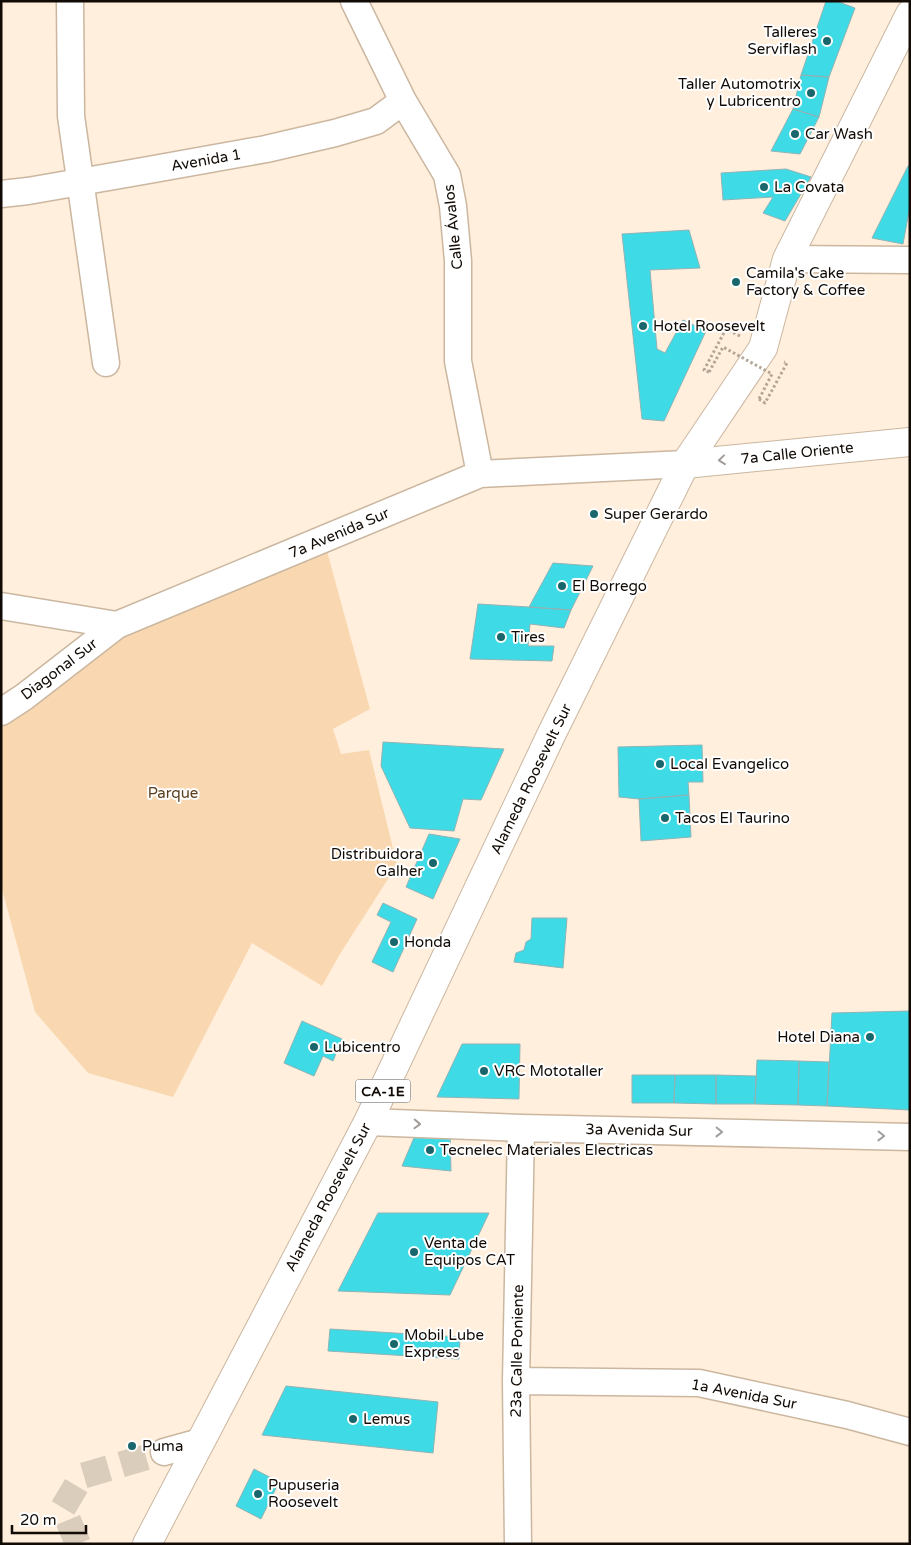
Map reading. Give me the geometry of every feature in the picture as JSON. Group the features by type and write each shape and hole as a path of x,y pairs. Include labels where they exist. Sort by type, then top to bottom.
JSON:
{"main road":[{"name":"Alameda Roosevelt Sur","path":"147,1544 368,1122 552,734 685,464 763,348 787,259 910,14"},
{"name":"7a Calle Oriente","path":"685,464 910,442"}],"street":[{"path":"70,1 71,116 106,363"},
{"name":"Calle Ávalos","path":"354,1 403,101 447,174 453,206 458,261 458,360 480,474"},
{"name":"Avenida 1","path":"1,194 28,191 266,149 335,133 376,120 403,101"},
{"path":"787,259 910,260"},
{"name":"7a Avenida Sur","path":"116,625 480,474 685,464"},
{"path":"1,606 116,625"},
{"name":"Diagonal Sur","path":"1,712 24,697 116,625"},
{"name":"3a Avenida Sur","path":"368,1122 521,1128 910,1136"},
{"name":"23a Calle Poniente","path":"518,1544 516,1381 521,1128"},
{"name":"1a Avenida Sur","path":"516,1381 699,1383 847,1415 910,1432"},
{"path":"164,1452 200,1442"}],"path":[{"path":"709,372 723,347 772,374 759,399"}],"green space":[{"name":"Parque","path":"327,551 370,709 333,729 341,754 369,750 397,865 340,954 322,986 252,943 173,1097 88,1073 35,1012 1,885 1,706 117,625"}],"building":[{"name":"Talleres Serviflash","path":"826,1 836,1 855,8 829,77 801,75"},
{"name":"Taller Automotrix y Lubricentro","path":"801,75 829,77 819,117 793,109"},
{"name":"Car Wash","path":"793,109 819,117 800,154 771,151"},
{"path":"908,166 910,166 910,206 903,244 872,238"},
{"name":"La Covata","path":"786,169 811,177 785,221 763,213 773,197 723,200 721,173"},
{"name":"Hotel Roosevelt","path":"689,230 700,268 650,270 657,349 665,353 683,320 706,331 664,421 642,419 622,234"},
{"name":"El Borrego","path":"553,563 593,566 571,610 529,607"},
{"name":"Tires","path":"478,604 571,610 564,628 530,624 528,646 554,646 552,661 470,659"},
{"path":"383,742 504,749 481,800 463,799 454,831 410,828 381,766"},
{"name":"Local Evangelico","path":"702,745 703,782 688,782 689,795 639,799 619,797 618,747"},
{"name":"Tacos El Taurino","path":"689,795 691,837 641,841 639,799"},
{"name":"Distribuidora Galher","path":"429,834 460,839 433,899 406,887"},
{"name":"Honda","path":"383,903 417,919 393,972 372,962 391,922 377,915"},
{"path":"532,918 567,918 563,968 514,962 516,953 524,950 526,942 531,939"},
{"name":"Hotel Diana","path":"910,1011 910,1110 827,1106 832,1013"},
{"name":"Lubicentro","path":"302,1021 342,1039 333,1061 323,1056 314,1076 284,1063"},
{"name":"VRC Mototaller","path":"462,1044 520,1044 519,1099 437,1097"},
{"path":"757,1060 799,1061 798,1105 755,1104"},
{"path":"799,1061 829,1062 827,1106 798,1105"},
{"path":"632,1075 675,1075 674,1103 632,1103"},
{"path":"675,1075 716,1075 716,1104 674,1103"},
{"path":"716,1075 756,1076 755,1104 716,1104"},
{"name":"Tecnelec Materiales Electricas","path":"450,1132 451,1171 402,1166 416,1133"},
{"name":"Venta de Equipos CAT","path":"378,1213 489,1213 450,1295 338,1291"},
{"name":"Mobil Lube Express","path":"330,1329 460,1337 459,1359 328,1351"},
{"name":"Lemus","path":"286,1386 438,1402 433,1453 262,1435"},
{"name":"Pupuseria Roosevelt","path":"254,1469 279,1482 261,1519 236,1506"}],"tunnel":[{"path":"78,1544 63,1508 82,1476 164,1452"}],"place":[{"name":"Talleres Serviflash","path":"827,41"},
{"name":"Taller Automotrix y Lubricentro","path":"811,93"},
{"name":"Car Wash","path":"795,134"},
{"name":"La Covata","path":"764,187"},
{"name":"Camila's Cake Factory & Coffee","path":"736,282"},
{"name":"Hotel Roosevelt","path":"643,326"},
{"name":"Super Gerardo","path":"594,514"},
{"name":"El Borrego","path":"562,586"},
{"name":"Tires","path":"501,637"},
{"name":"Local Evangelico","path":"660,764"},
{"name":"Tacos El Taurino","path":"665,818"},
{"name":"Distribuidora Galher","path":"433,863"},
{"name":"Honda","path":"394,942"},
{"name":"Hotel Diana","path":"870,1037"},
{"name":"Lubicentro","path":"314,1047"},
{"name":"VRC Mototaller","path":"484,1071"},
{"name":"Tecnelec Materiales Electricas","path":"430,1150"},
{"name":"Venta de Equipos CAT","path":"414,1252"},
{"name":"Mobil Lube Express","path":"394,1344"},
{"name":"Lemus","path":"353,1419"},
{"name":"Puma","path":"132,1446"},
{"name":"Pupuseria Roosevelt","path":"258,1494"}]}
